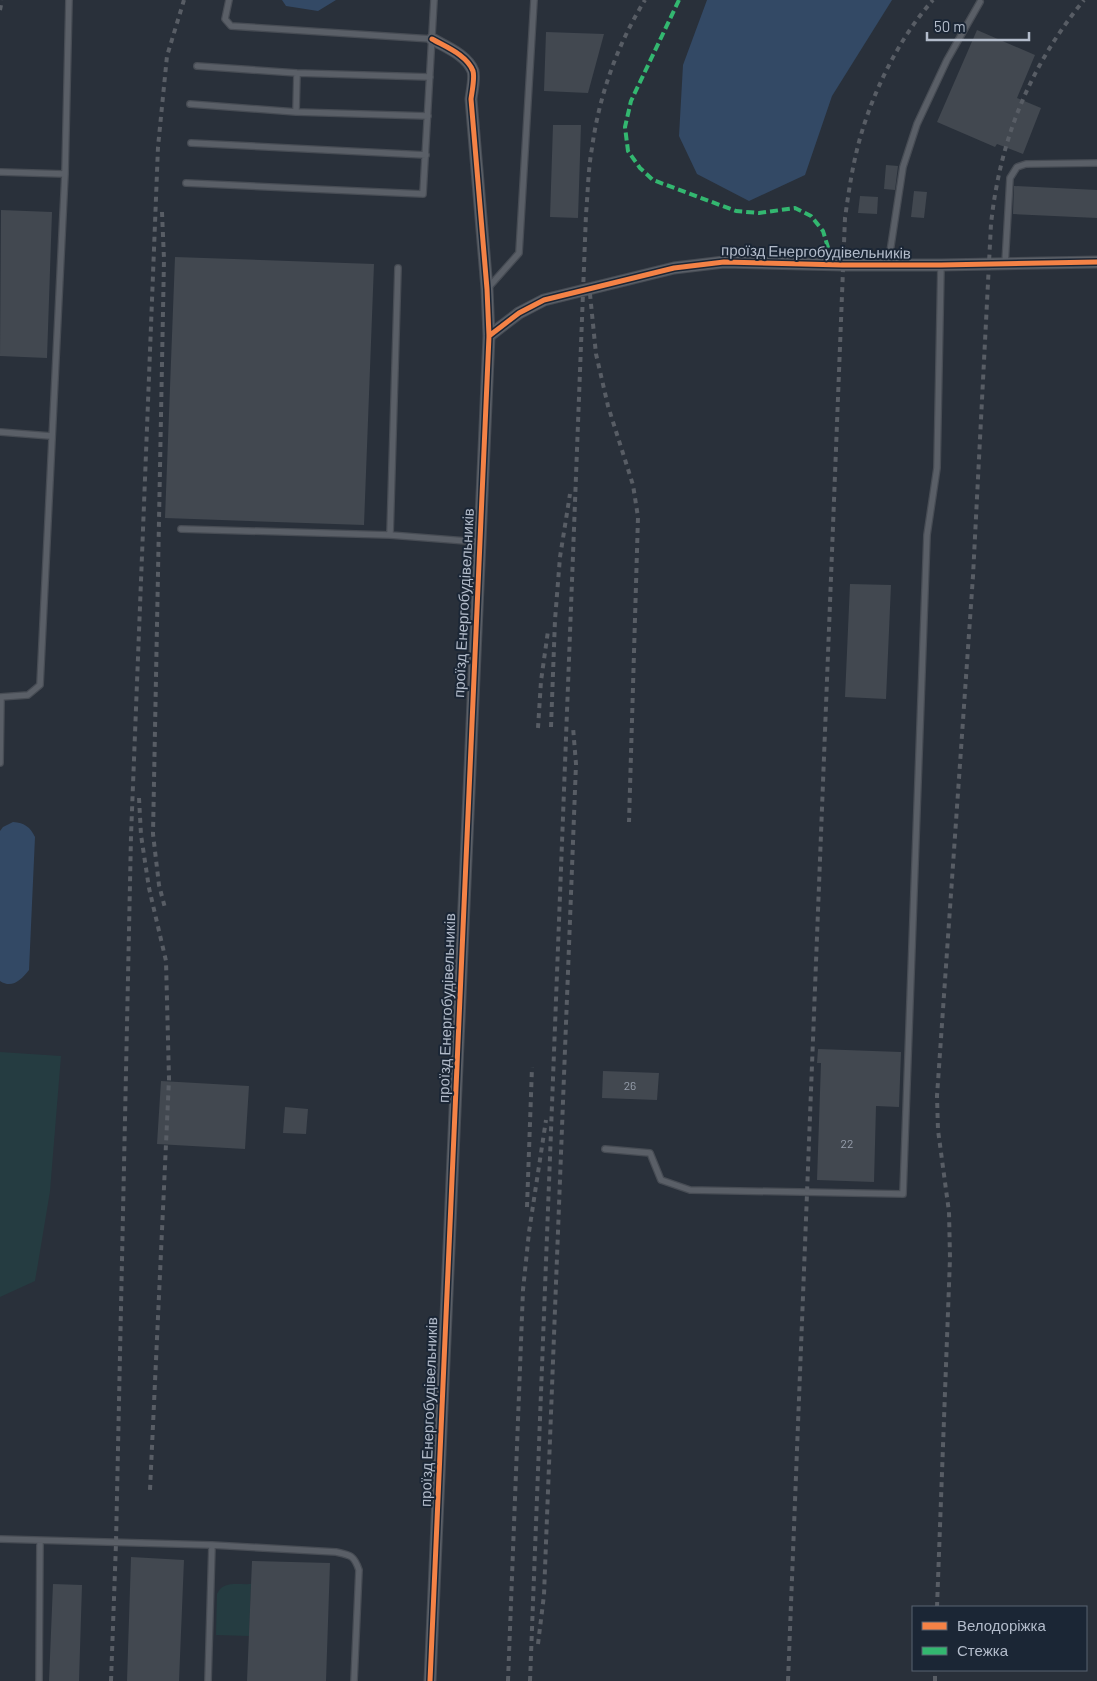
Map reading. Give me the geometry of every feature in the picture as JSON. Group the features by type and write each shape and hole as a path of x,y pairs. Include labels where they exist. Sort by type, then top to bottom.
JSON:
{"street":[{"name":"проїзд Енергобудівельників","path":"430,1681 489,336 487,289 471,99 473,72 467,61 432,39"},
{"name":"проїзд Енергобудівельників","path":"489,336 519,312 544,300 674,268 724,262 888,265 1097,262"}],"lane":[{"path":"0,763 0,697 28,695 40,685 65,174 69,0"},
{"path":"229,0 225,18 231,26 432,39"},
{"path":"186,183 423,194 434,0"},
{"path":"487,289 519,252 534,0"},
{"path":"888,265 903,167 917,124 947,60 980,2"},
{"path":"197,66 296,73 430,77"},
{"path":"296,73 296,112"},
{"path":"190,104 296,112 428,116"},
{"path":"191,143 426,155"},
{"path":"1005,264 1010,178 1016,167 1026,164 1097,163"},
{"path":"0,172 65,174"},
{"path":"605,1149 650,1153 661,1180 690,1190 903,1194 927,535 937,468 941,265"},
{"path":"390,535 398,268"},
{"path":"0,432 52,436"},
{"path":"181,529 390,535 479,542"},
{"path":"0,1539 212,1545 336,1552 349,1555 356,1560 359,1570 354,1681"},
{"path":"38,1681 40,1541"},
{"path":"208,1681 212,1545"}],"green space":[{"path":"0,1052 61,1056 50,1191 35,1281 0,1297"},
{"path":"251,1584 249,1636 216,1635 217,1594 227,1585"}],"water":[{"path":"282,0 336,0 318,11 286,6"},
{"path":"707,0 892,0 832,96 805,175 749,201 697,174 679,136 683,65"},
{"path":"13,822 27,826 35,837 29,970 16,982 8,984 0,981 0,831 3,827"}],"building":[{"path":"977,30 1035,55 1017,98 1041,108 1023,154 997,144 995,147 937,122"},
{"path":"546,32 604,34 588,93 544,91"},
{"path":"553,125 581,125 578,218 550,217"},
{"path":"886,165 898,166 895,190 884,189"},
{"path":"1014,186 1097,190 1097,218 1013,214"},
{"path":"914,191 927,192 924,218 911,217"},
{"path":"860,196 878,197 877,214 858,213"},
{"path":"1,210 52,212 47,358 0,356"},
{"path":"175,257 374,264 364,525 165,518"},
{"path":"850,584 891,585 886,699 845,697"},
{"path":"818,1049 901,1052 899,1107 876,1106 874,1182 817,1180 821,1063 817,1063"},
{"path":"603,1071 659,1073 657,1100 602,1098"},
{"path":"161,1081 249,1086 245,1149 157,1144"},
{"path":"285,1107 308,1109 306,1134 283,1133"},
{"path":"131,1557 184,1560 179,1681 127,1681"},
{"path":"252,1561 330,1563 326,1681 247,1681"},
{"path":"53,1584 82,1585 79,1681 49,1681"}],"railway":[{"path":"0,10 2,0"},
{"path":"111,1681 116,1543 131,836 158,147 167,56 184,0"},
{"path":"530,1681 588,181 595,129 604,90 626,35 645,0"},
{"path":"788,1681 845,218 856,154 876,93 907,33 933,0"},
{"path":"937,1606 950,1258 949,1212 938,1130 937,1096 973,576 991,224 1002,162 1010,133 1021,105 1033,77 1048,51 1084,0"},
{"path":"162,212 164,259 153,834 159,885 165,908"},
{"path":"589,284 596,354 608,406 633,485 638,517 629,822"},
{"path":"551,727 555,620 560,557 570,494"},
{"path":"538,728 541,681 548,631"},
{"path":"538,1644 544,1595 576,764 573,727"},
{"path":"139,798 141,835 149,888 166,961 169,1079 150,1490"},
{"path":"527,1207 532,1067"},
{"path":"508,1681 523,1290 529,1232 546,1120"},
{"path":"935,1671 935,1681"}],"marked path":[{"path":"679,0 631,101 625,127 628,151 640,168 653,180 736,211 759,213 795,208 811,216 823,231 833,264"}],"cycle path":[{"path":"430,1681 489,336 487,289 471,99 474,74 466,60 450,48 432,39"},
{"path":"489,336 519,313 544,300 674,268 724,262 843,265 1097,262"}]}
